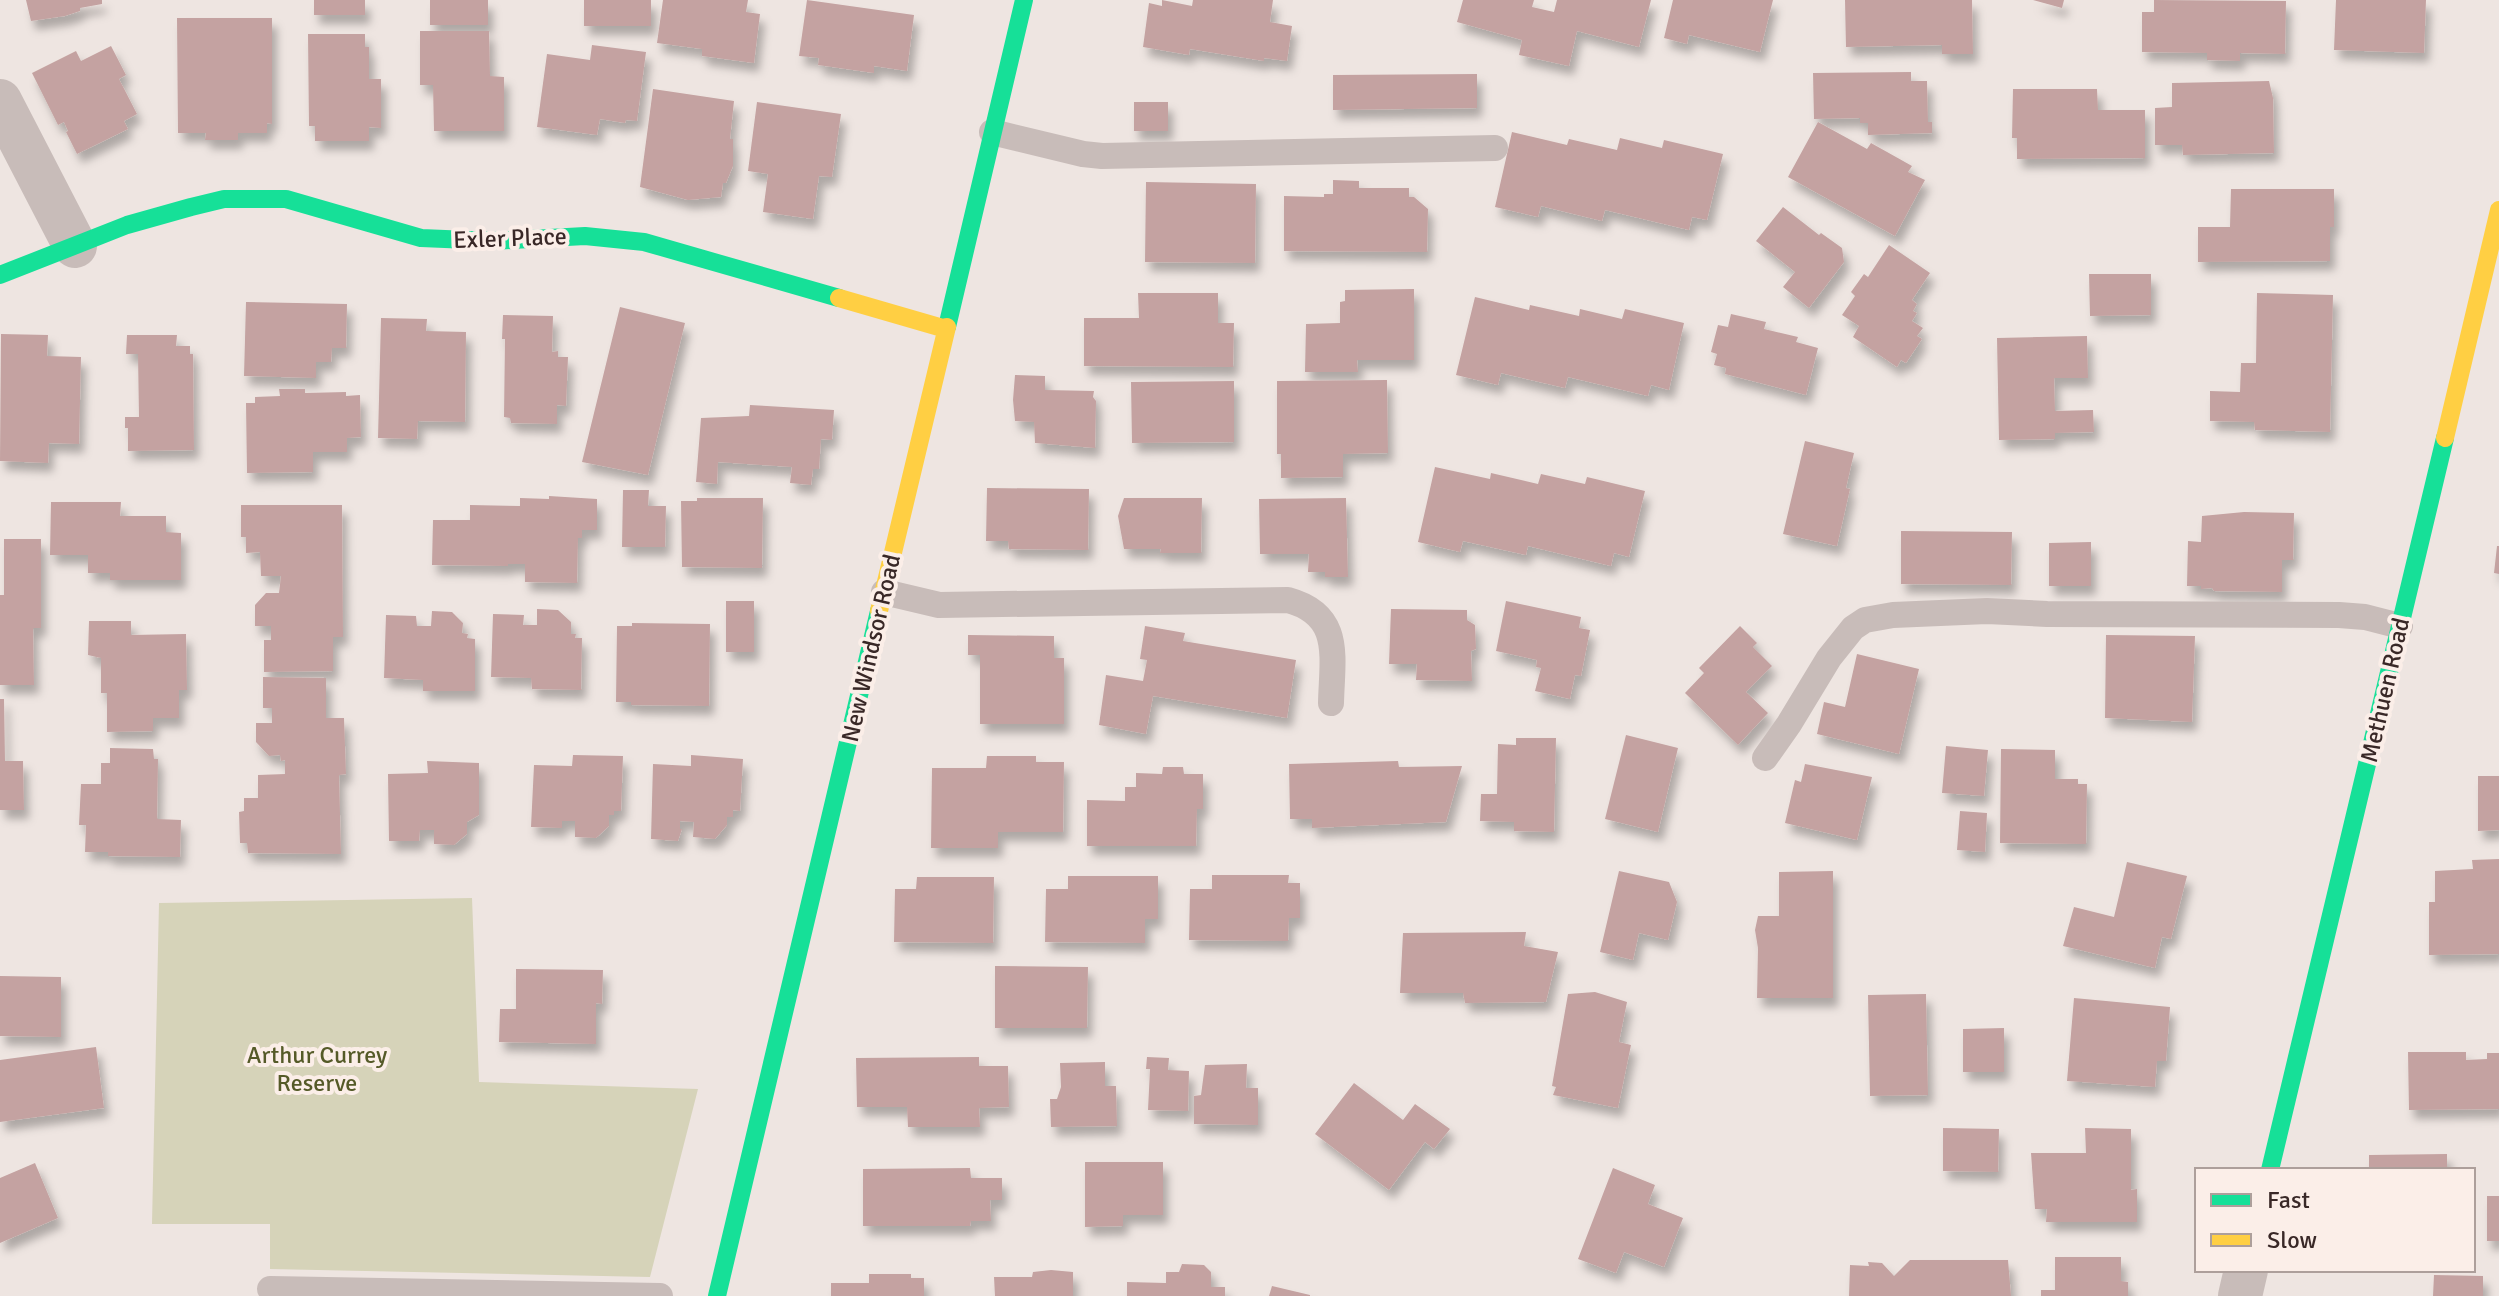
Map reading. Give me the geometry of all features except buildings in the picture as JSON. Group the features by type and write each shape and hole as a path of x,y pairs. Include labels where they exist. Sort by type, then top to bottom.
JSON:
{"street":[{"name":"New Windsor Road","path":"717,1296 1024,0"},
{"path":"0,101 75,246"},
{"name":"Exler Place","path":"0,275 127,225 224,199 286,199 421,238 480,241 585,236 644,242 946,329"},
{"name":"Methuen Road","path":"2270,1168 2499,210"},
{"path":"2240,1296 2246,1272"}],"lane":[{"path":"992,132 1102,156 1495,148"},
{"path":"884,592 939,605 1288,600 1304,605 1319,615 1332,638 1331,703"},
{"path":"1765,758 1829,658 1853,628 1865,620 1893,615 1987,611 2339,615 2365,617 2400,626"},
{"path":"270,1289 660,1296"}],"green space":[{"name":"Arthur Currey Reserve","path":"472,898 479,1082 698,1089 650,1277 270,1269 270,1224 152,1224 159,903"}],"traffic: fast":[{"path":"947,327 1024,0"},
{"path":"0,275 127,225 191,207 224,199 286,199 421,238 493,241 585,236 644,242 839,298"},
{"path":"2270,1168 2445,438"},
{"path":"717,1296 879,611"}],"traffic: slow":[{"path":"2445,438 2499,210"},
{"path":"839,298 946,329"},
{"path":"879,611 947,327"}]}
